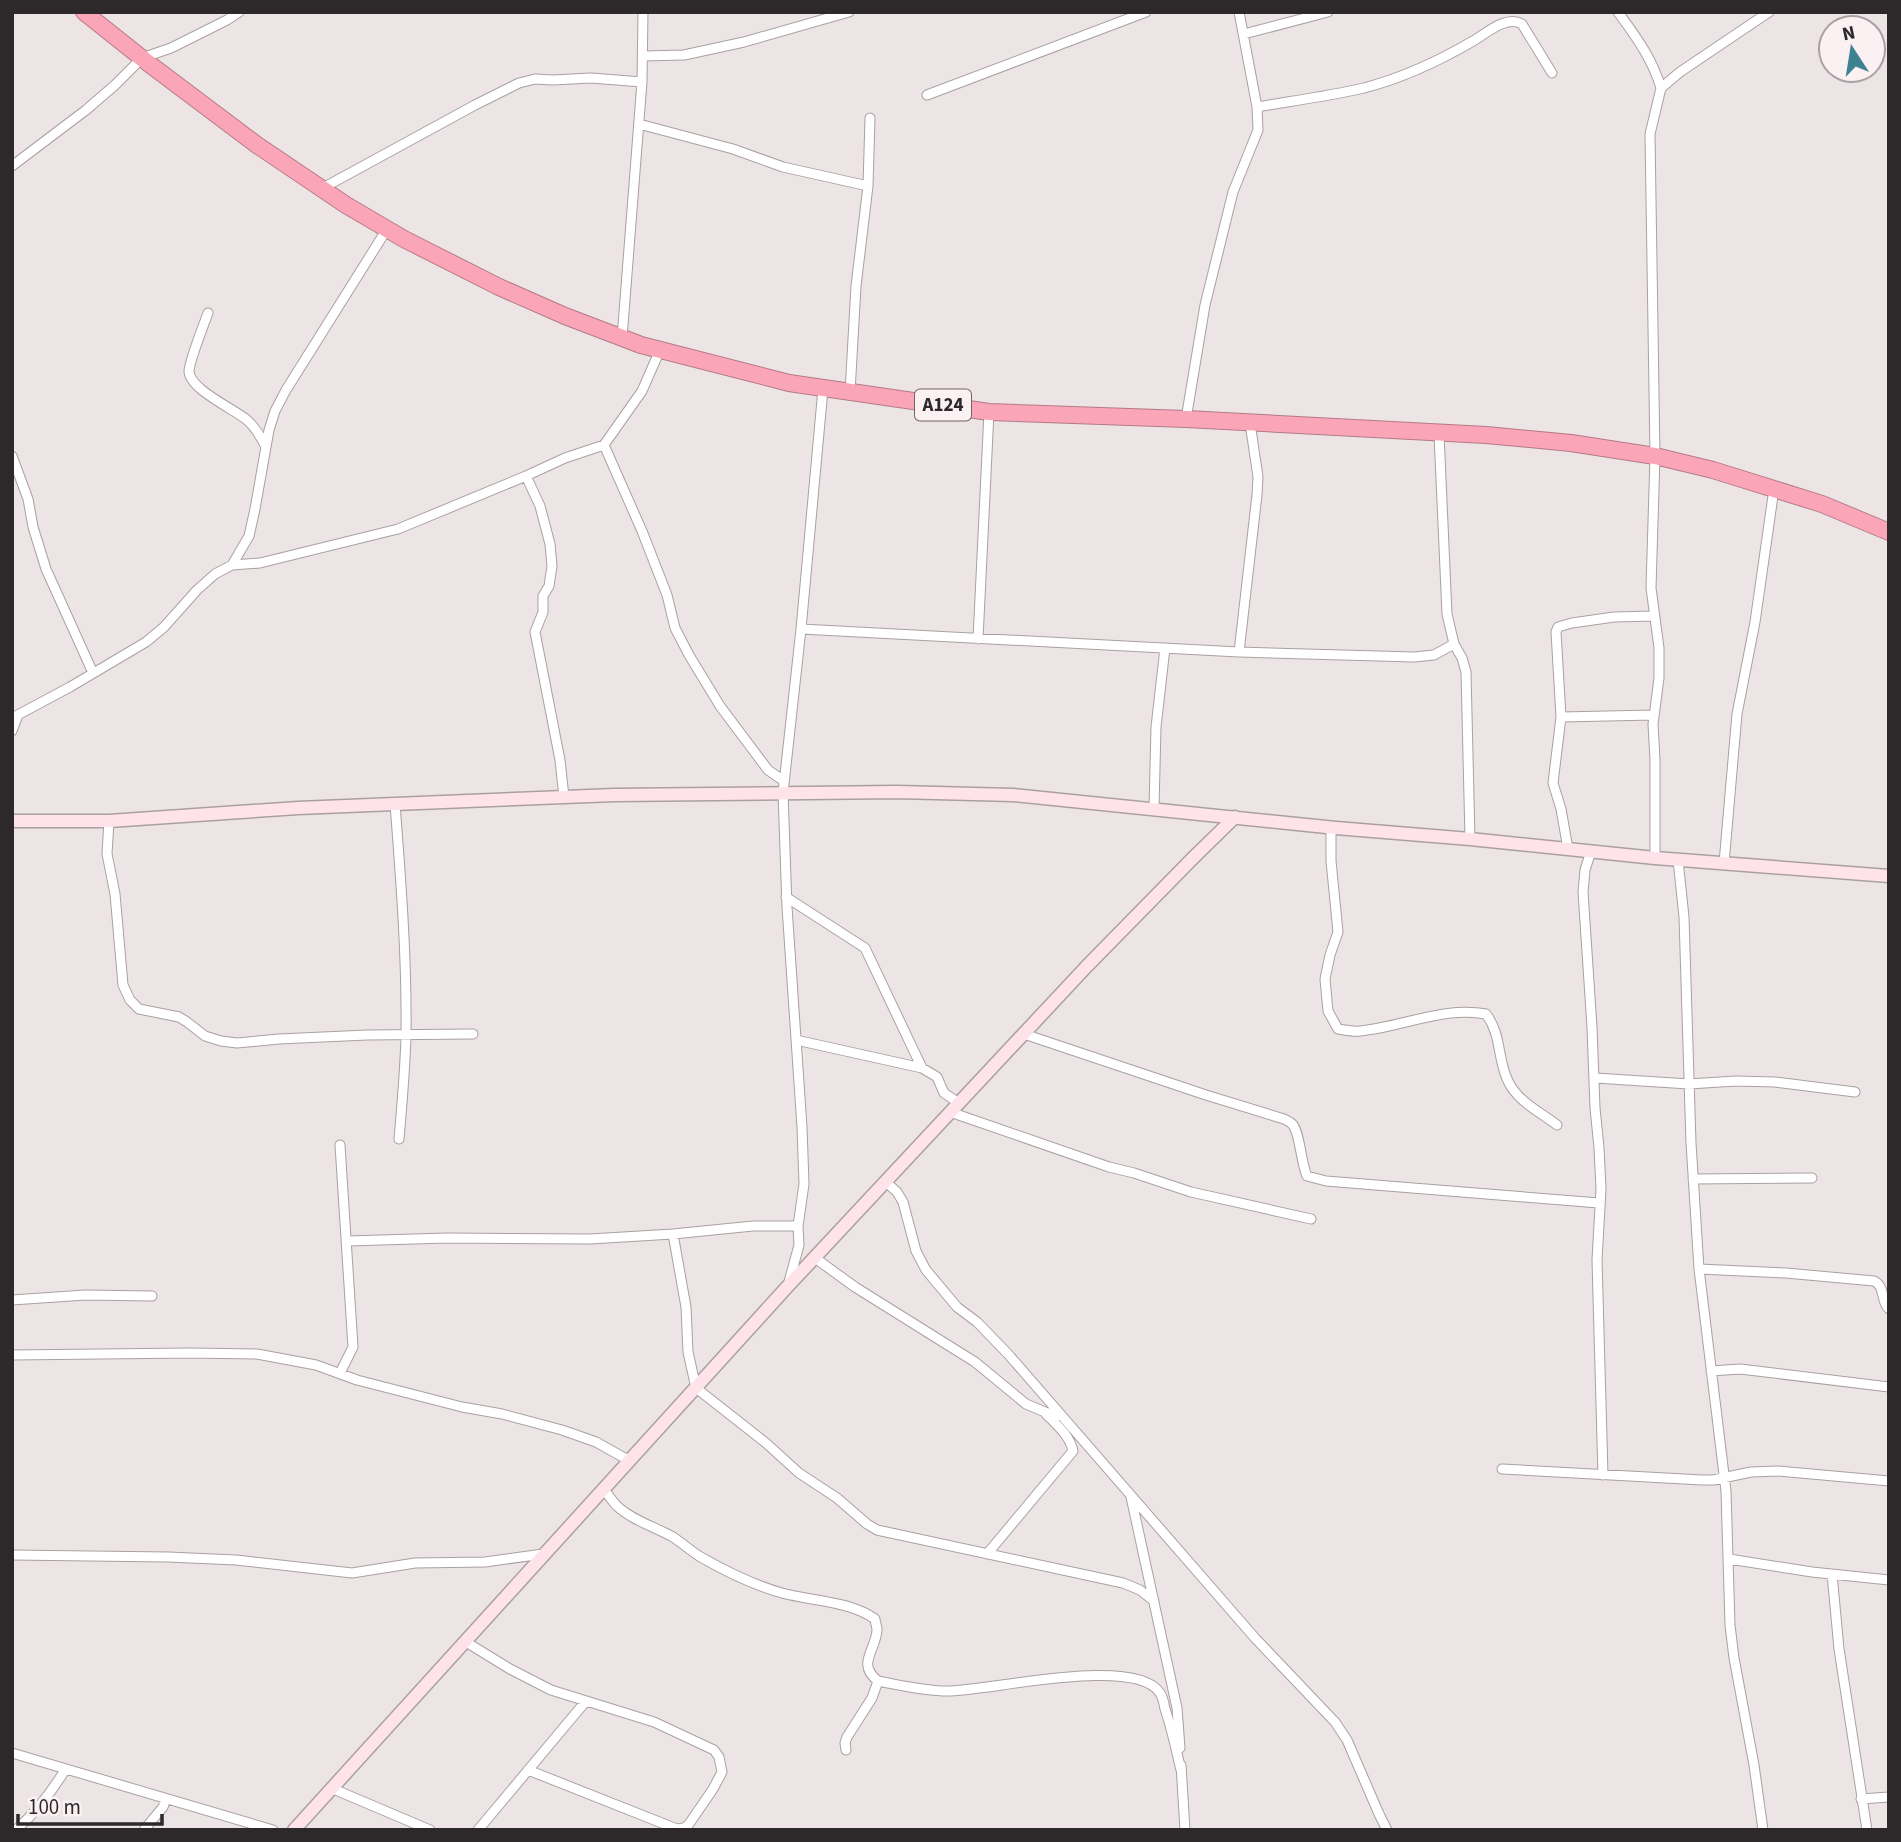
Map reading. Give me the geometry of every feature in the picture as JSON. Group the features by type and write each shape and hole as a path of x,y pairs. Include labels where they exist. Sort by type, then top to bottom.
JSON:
{"highway":[{"name":"A124","path":"84,12 257,145 321,189 387,229 499,287 622,338 660,350 789,383 989,412 1186,419 1486,435 1571,443 1655,456 1713,470 1822,504 1889,531"}],"main road":[{"path":"12,821 109,821 298,808 784,787 1013,795 1655,858 1889,876"},
{"path":"294,1830 787,1287 1164,887 1235,817"}],"street":[{"path":"12,166 86,110 142,58 170,48 239,12"},
{"path":"622,338 642,82 643,12"},
{"path":"643,56 684,55 708,50 849,12"},
{"path":"927,95 1146,12"},
{"path":"1186,419 1205,305 1233,192 1258,130 1257,107 1239,12"},
{"path":"1244,34 1328,12"},
{"path":"1618,12 1655,68 1661,88 1650,135 1655,456 1651,588 1659,648 1654,715 1655,858"},
{"path":"1661,88 1680,72 1769,12"},
{"path":"1257,107 1362,88 1386,81 1441,58 1513,20 1522,23 1552,73"},
{"path":"321,189 519,83 535,79 592,78 642,82"},
{"path":"850,393 856,286 868,186 870,118"},
{"path":"639,124 733,149 783,167 868,186"},
{"path":"232,565 249,536 275,411 387,229"},
{"path":"208,313 190,376 196,386 249,421 266,447"},
{"path":"12,731 15,717 146,642 164,627 197,590 215,574 232,565 260,563 398,529 565,458 604,445 642,391 660,350"},
{"path":"787,1287 799,1245 798,1226 804,1184 786,897 784,787 823,389"},
{"path":"978,639 989,412"},
{"path":"1239,652 1258,477 1250,423"},
{"path":"1438,434 1447,614 1454,644 1466,672 1470,839"},
{"path":"604,445 642,531 667,595 675,628 689,655 720,706 784,787"},
{"path":"12,456 28,499 33,527 46,569 93,673"},
{"path":"526,476 540,506 550,544 550,581 543,596 543,612 535,632 560,760 564,797"},
{"path":"1724,863 1737,714 1755,622 1774,489"},
{"path":"1568,849 1553,783 1561,717 1556,632 1558,627 1572,623 1614,617 1654,616"},
{"path":"801,629 1239,652 1414,657 1434,655 1454,644"},
{"path":"1154,809 1156,727 1166,648"},
{"path":"1561,717 1654,715"},
{"path":"395,804 404,928 406,1035 399,1139"},
{"path":"109,821 107,854 115,894 123,985 130,1000 139,1009 178,1017 205,1036 237,1043 279,1039 473,1034"},
{"path":"1331,828 1331,861 1338,932 1325,979 1328,1011 1338,1029 1358,1032 1443,1014 1471,1011 1486,1014 1494,1025 1508,1081 1519,1098 1557,1125"},
{"path":"1591,851 1585,870 1583,892 1601,1189 1597,1260 1603,1475"},
{"path":"1678,860 1684,917 1693,1179 1699,1269 1724,1477 1730,1625 1763,1830"},
{"path":"786,897 865,948 922,1068"},
{"path":"1024,1034 1292,1123 1296,1129 1302,1166 1307,1176 1338,1182 1599,1203"},
{"path":"796,1040 922,1068 937,1077 955,1108 1109,1167 1191,1192 1311,1219"},
{"path":"1595,1078 1689,1084 1775,1082 1856,1092"},
{"path":"340,1145 353,1347 340,1373"},
{"path":"1693,1179 1812,1178"},
{"path":"886,1182 903,1202 916,1251 926,1270 957,1307 977,1322 1008,1354 1255,1638 1335,1722 1347,1740 1387,1830"},
{"path":"348,1241 447,1238 590,1239 753,1226 798,1226"},
{"path":"673,1234 686,1307 688,1352 696,1388 766,1443 799,1474 837,1498 877,1530 1123,1583 1140,1590 1154,1601"},
{"path":"815,1258 855,1287 975,1362 1026,1404 1063,1417"},
{"path":"1699,1269 1874,1281 1881,1287 1889,1309"},
{"path":"12,1300 85,1295 152,1296"},
{"path":"12,1355 257,1354 316,1365 357,1380 562,1430 596,1442 630,1461"},
{"path":"1711,1371 1740,1369 1889,1387"},
{"path":"987,1554 1073,1451 1072,1444 1045,1412"},
{"path":"1502,1469 1702,1480 1751,1472 1778,1471 1889,1481"},
{"path":"603,1489 616,1505 628,1514 675,1538 697,1555 730,1573 769,1589 866,1613 874,1619 877,1630 867,1663 869,1671 878,1681 946,1691 1107,1675 1130,1677 1146,1683 1160,1692 1181,1770"},
{"path":"1131,1495 1177,1708 1185,1830"},
{"path":"12,1555 236,1560 352,1573 405,1564 485,1562 543,1554"},
{"path":"1729,1559 1889,1580"},
{"path":"1832,1574 1839,1649 1867,1830"},
{"path":"466,1642 551,1690 654,1722 714,1750 719,1757 722,1772 689,1824 677,1829 528,1770"},
{"path":"846,1750 847,1737 872,1698 878,1681"},
{"path":"478,1830 586,1701"},
{"path":"12,1754 273,1830"},
{"path":"16,1830 52,1792 65,1770"},
{"path":"331,1788 430,1830"},
{"path":"1861,1799 1889,1797"},
{"path":"144,1830 163,1807 166,1799"}]}
